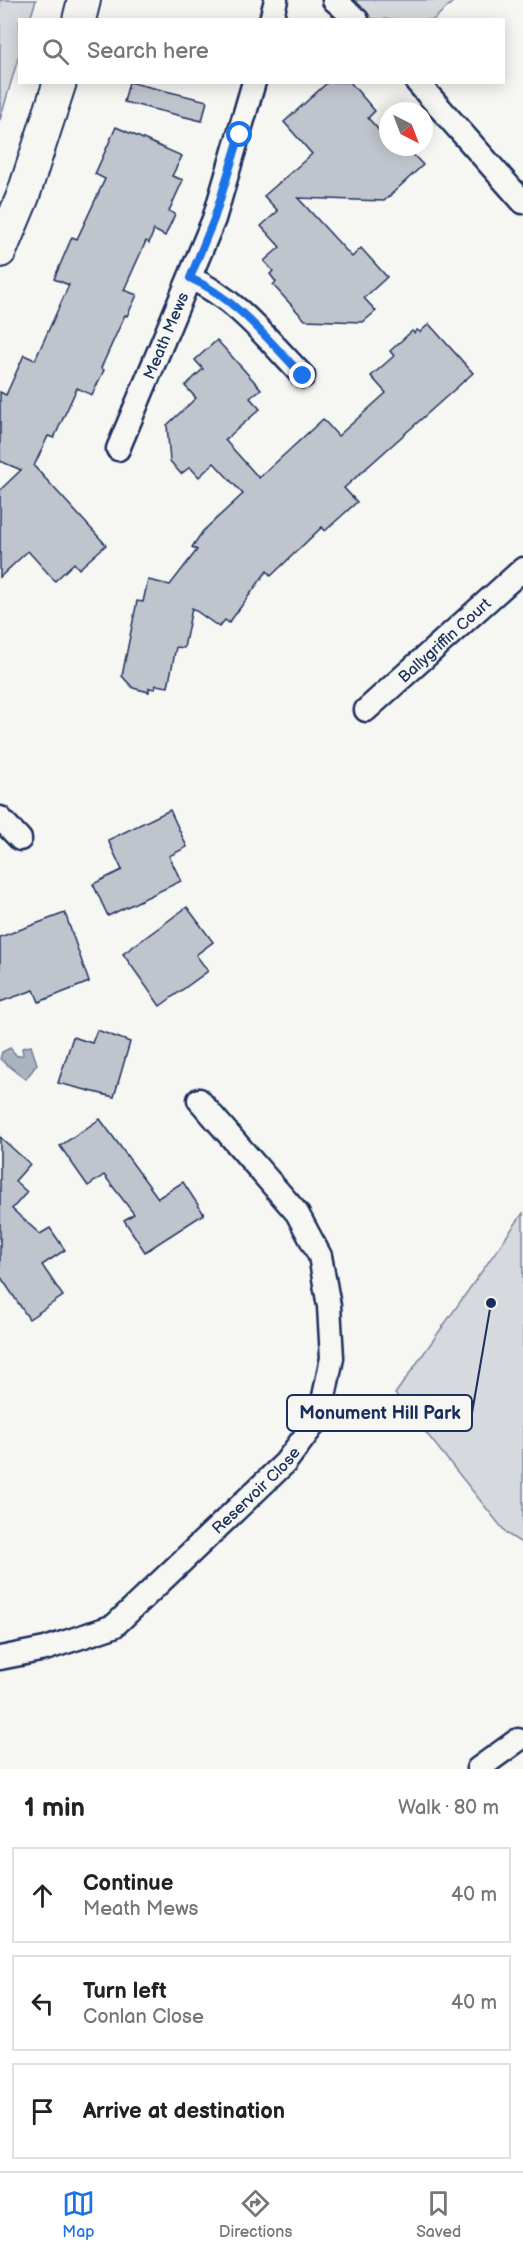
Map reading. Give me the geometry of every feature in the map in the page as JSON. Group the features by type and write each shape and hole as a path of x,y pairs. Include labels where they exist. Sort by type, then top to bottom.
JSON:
{"street":[{"path":"80,18 84,0"},
{"path":"272,18 276,0"},
{"path":"334,0 355,18"},
{"path":"0,250 23,196 59,84"},
{"name":"Meath Mews","path":"118,449 214,219 253,84"},
{"path":"419,84 523,202"},
{"path":"190,278 210,287 227,299 303,376"},
{"name":"Ballygriffin Court","path":"366,710 523,568"},
{"path":"0,818 20,839"},
{"name":"Reservoir Close","path":"0,1658 45,1649 114,1626 285,1463 320,1416 332,1358 329,1306 321,1256 297,1214 199,1100"},
{"path":"478,1769 518,1740"}],"shaded area":[{"path":"0,0 36,0 30,18 18,18 18,58 0,120"},
{"path":"355,0 455,0 435,18 372,18"},
{"path":"31,1046 37,1064 26,1079 0,1059 2,1052 10,1048 17,1056 23,1055 22,1048"},
{"path":"523,1213 523,1544 507,1534 395,1394"}],"building":[{"path":"128,84 137,84 207,101 202,121 124,102"},
{"path":"326,84 352,84 375,111 368,118 379,130 379,156 414,156 423,165 384,201 298,198 352,257 361,248 387,277 364,298 376,311 363,322 305,320 273,285 276,282 270,274 273,271 264,261 280,247 261,226 278,211 264,196 312,154 284,122"},
{"path":"116,127 182,156 172,176 183,180 169,211 175,214 165,236 154,230 149,243 146,241 124,290 137,295 127,316 125,315 101,368 104,370 92,395 77,388 54,438 48,436 34,466 106,545 79,569 74,563 55,581 28,551 0,577 0,490 21,470 0,461 0,392 6,395 24,355 35,360 69,285 54,279 72,237 77,239 105,179 95,174"},
{"path":"429,324 473,373 344,488 357,502 325,531 322,527 271,576 267,571 229,623 225,620 219,627 192,608 184,648 176,647 168,687 156,685 155,689 149,688 149,692 133,688 122,676 137,601 143,602 148,580 170,585 197,550 192,547 203,531 243,494 214,463 199,477 190,467 181,474 170,461 167,425 196,398 185,386 203,369 195,360 217,340 261,389 250,398 260,409 225,440 259,478 323,419 338,436 386,393 371,376 394,356 390,351 412,331 420,332"},
{"path":"170,810 187,847 169,856 181,881 108,916 93,884 122,870 108,840"},
{"path":"187,907 213,942 196,955 208,971 160,1006 123,954"},
{"path":"65,913 89,982 39,1002 34,990 0,1002 0,937"},
{"path":"97,1030 130,1042 114,1097 58,1083 73,1037 92,1043"},
{"path":"100,1119 158,1198 183,1182 204,1214 145,1252 124,1220 134,1214 104,1175 88,1186 60,1146"},
{"path":"0,1137 30,1164 15,1181 27,1192 12,1209 40,1234 50,1228 65,1250 42,1265 63,1296 29,1319 0,1276"}],"place":[{"name":"Monument Hill Park","path":"491,1303"}],"route":[{"path":"240,135 214,219 190,278 210,287 242,312 303,376"}]}
